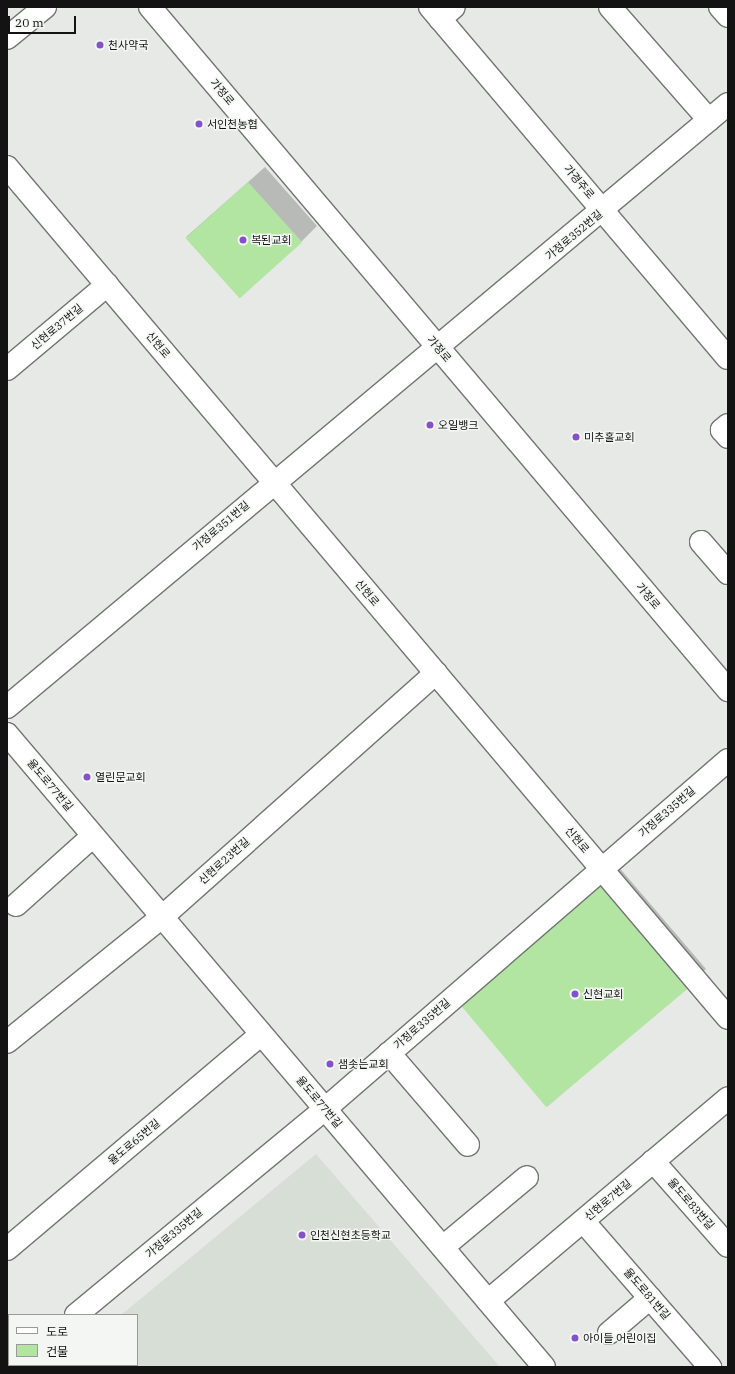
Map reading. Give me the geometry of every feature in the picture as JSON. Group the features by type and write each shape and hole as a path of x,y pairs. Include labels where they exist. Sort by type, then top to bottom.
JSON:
{"street":[{"path":"7,38 45,7"},
{"name":"가정로","path":"150,7 728,690"},
{"path":"610,7 709,120"},
{"path":"720,7 728,16"},
{"name":"가경주로","path":"441,11 603,210 728,358"},
{"name":"가정로352번길","path":"438,348 728,104"},
{"name":"신현로","path":"7,167 728,1018"},
{"name":"신현로37번길","path":"7,369 107,285"},
{"name":"가정로351번길","path":"7,707 273,482 438,348"},
{"path":"728,425 722,430 728,437"},
{"path":"701,542 728,573"},
{"name":"신현로23번길","path":"7,1042 162,917 436,673"},
{"name":"율도로77번길","path":"7,734 544,1367"},
{"name":"가정로335번길","path":"77,1314 325,1109 728,760"},
{"path":"16,905 93,836"},
{"name":"율도로65번길","path":"7,1249 261,1034"},
{"path":"389,1053 468,1145"},
{"name":"신현로7번길","path":"488,1301 728,1098"},
{"name":"율도로83번길","path":"653,1161 728,1246"},
{"path":"443,1247 527,1177"},
{"name":"율도로81번길","path":"583,1221 710,1367"},
{"path":"609,1333 650,1298"}],"shaded area":[{"name":"인천신현초등학교","path":"316,1154 500,1367 58,1367 138,1366 138,1314 122,1314"}],"building":[{"name":"복된교회","path":"248,182 302,242 240,298 186,238"},
{"name":"신현교회","path":"601,880 690,986 546,1107 457,1001"}],"place":[{"name":"천사약국","path":"100,45"},
{"name":"서인천농협","path":"199,124"},
{"name":"복된교회","path":"243,240"},
{"name":"오일뱅크","path":"430,425"},
{"name":"미추홀교회","path":"576,437"},
{"name":"열린문교회","path":"87,777"},
{"name":"신현교회","path":"575,994"},
{"name":"샘솟는교회","path":"330,1064"},
{"name":"인천신현초등학교","path":"302,1235"},
{"name":"아이들 어린이집","path":"575,1338"}]}
